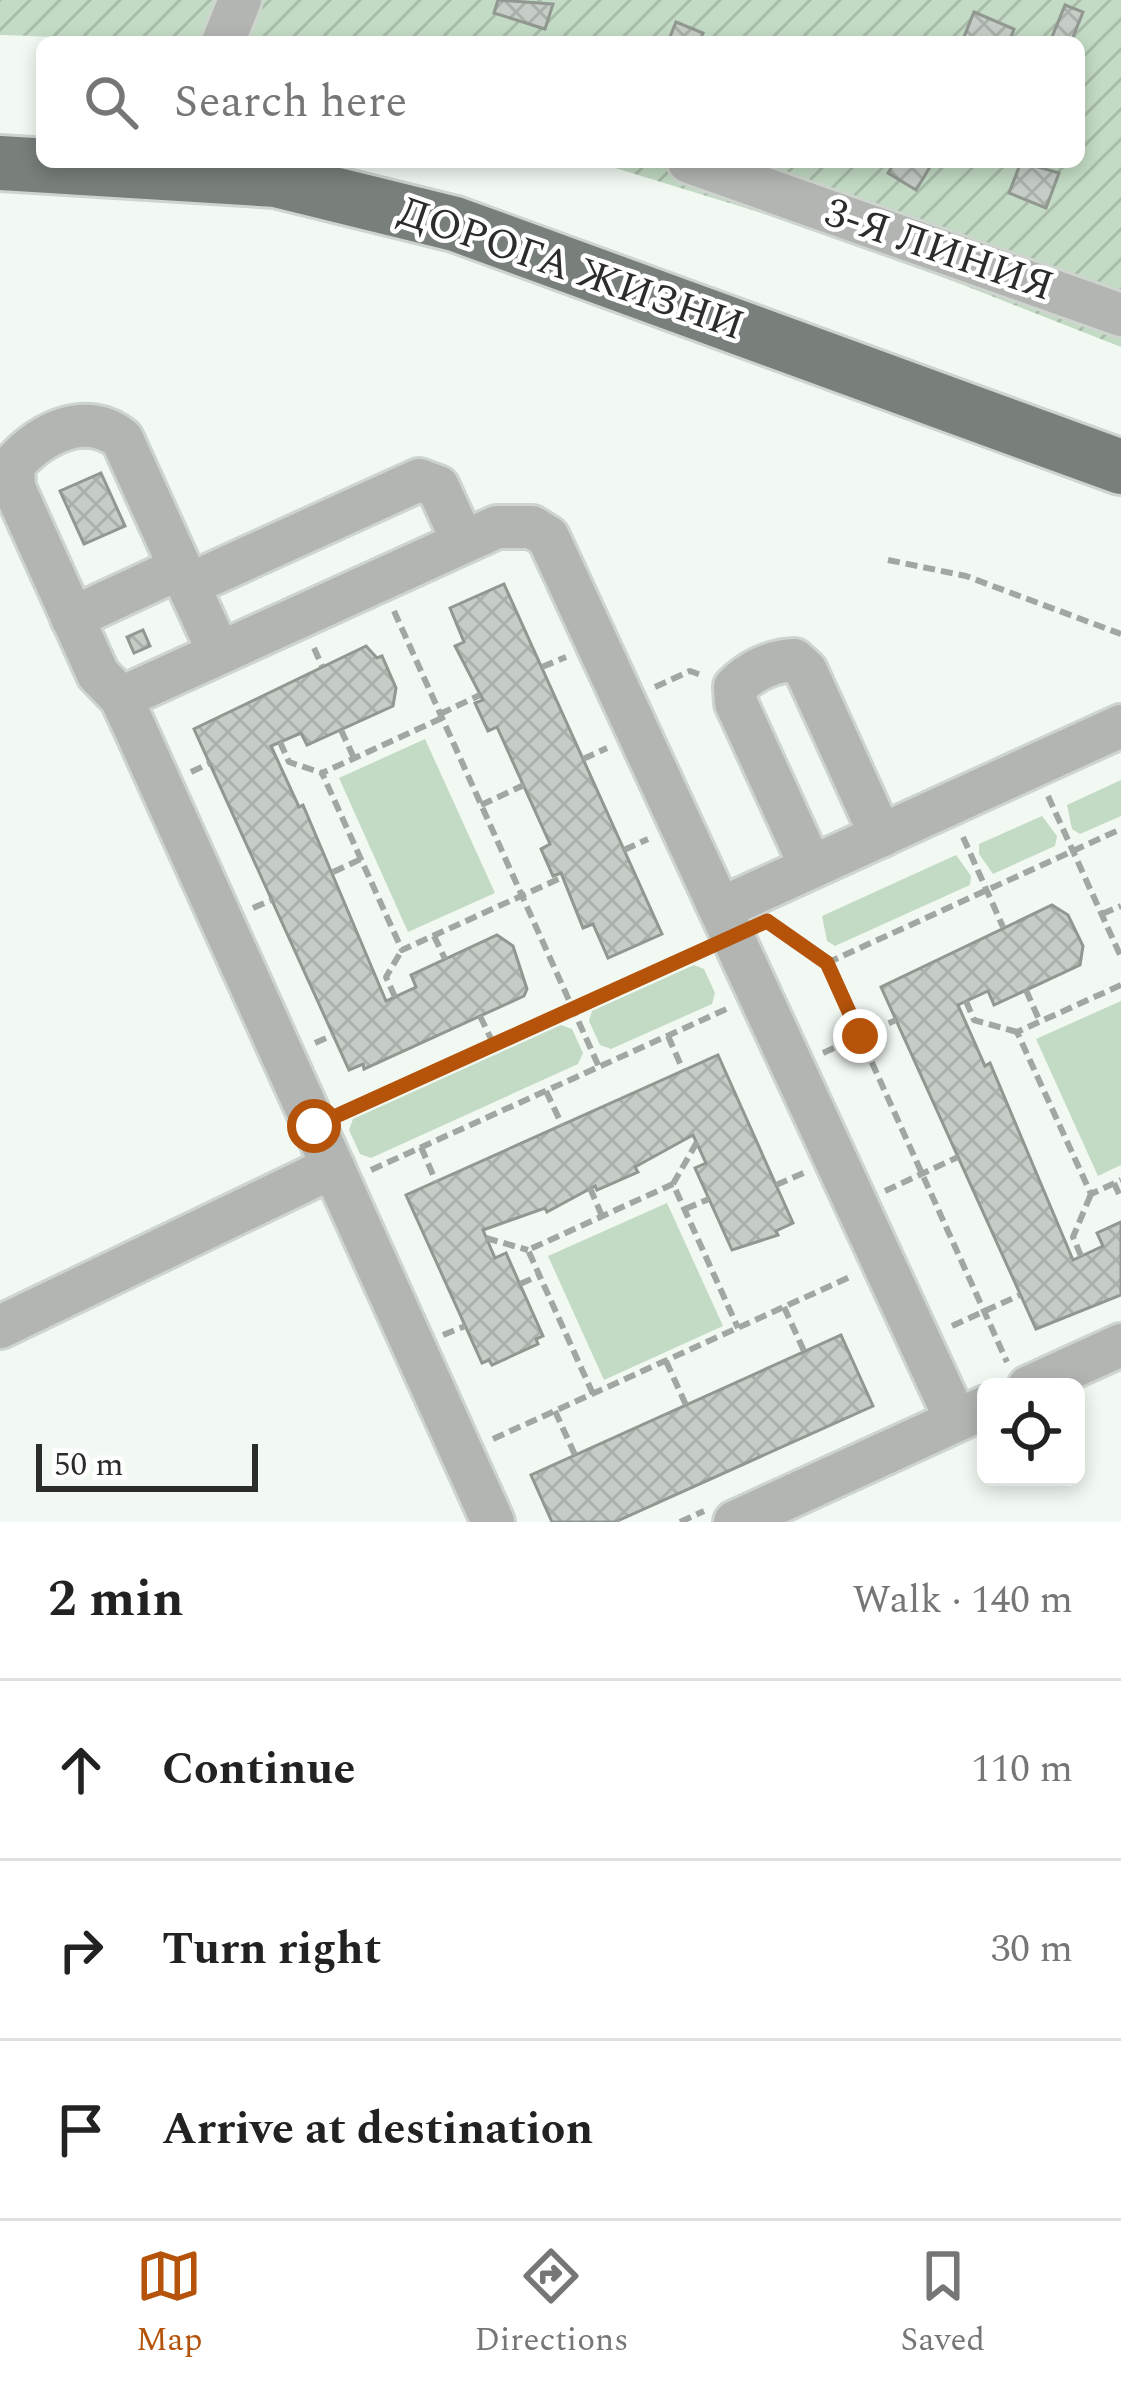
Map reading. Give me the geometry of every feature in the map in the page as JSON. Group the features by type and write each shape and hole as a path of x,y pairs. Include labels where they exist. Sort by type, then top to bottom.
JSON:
{"main road":[{"name":"ДОРОГА ЖИЗНИ","path":"0,164 36,165"},
{"name":"ДОРОГА ЖИЗНИ","path":"203,168 342,193 455,224 1121,467"}],"street":[{"path":"225,36 240,0"},
{"name":"3-Я ЛИНИЯ","path":"706,168 1121,315"},
{"path":"218,653 122,439 104,424 80,423 29,446 13,465 14,488 98,674 121,698 494,1522"},
{"path":"72,617 418,480 438,487 463,542"},
{"path":"121,698 463,542 516,524 548,537 627,700 744,914 761,994 920,1340 971,1414 735,1522"},
{"path":"811,867 736,703 736,687 779,660 794,660 806,671 880,836"},
{"path":"744,914 811,867 1121,727"},
{"path":"0,1327 337,1175"},
{"path":"1027,1378 1121,1345"}],"path":[{"path":"888,560 966,576 1121,634"},
{"path":"380,580 599,1067"},
{"path":"313,644 322,666"},
{"path":"542,668 572,654"},
{"path":"627,700 690,671 736,687"},
{"path":"280,742 289,762 322,772 480,695"},
{"path":"341,730 354,758"},
{"path":"583,759 613,745"},
{"path":"1035,766 1121,957"},
{"path":"322,772 402,950"},
{"path":"481,805 524,785"},
{"path":"948,805 1003,927"},
{"path":"827,963 1121,830"},
{"path":"624,850 654,836"},
{"path":"333,872 361,859"},
{"path":"395,997 386,977 402,950 563,877"},
{"path":"1102,915 1121,906"},
{"path":"314,1126 573,1009 744,914 827,963 984,1311 1020,1378"},
{"path":"434,936 445,959"},
{"path":"966,1001 974,1020 1017,1032 1121,985"},
{"path":"1026,990 1040,1022"},
{"path":"337,1175 421,1148 761,994"},
{"path":"481,1016 494,1045"},
{"path":"794,1066 896,1020"},
{"path":"1017,1032 1090,1193 1073,1237 1082,1256"},
{"path":"668,1036 683,1070"},
{"path":"546,1091 562,1125"},
{"path":"486,1238 528,1250 674,1184 697,1142"},
{"path":"421,1148 436,1182"},
{"path":"857,1203 958,1157"},
{"path":"1090,1193 1118,1181 1121,1198"},
{"path":"674,1184 738,1328"},
{"path":"590,1189 602,1216"},
{"path":"685,1210 710,1199"},
{"path":"528,1250 593,1394"},
{"path":"462,1453 884,1262"},
{"path":"520,1284 539,1275"},
{"path":"920,1340 1020,1295"},
{"path":"784,1307 804,1351"},
{"path":"666,1361 686,1405"},
{"path":"555,1411 574,1455"}],"green space":[{"path":"0,0 1121,0 1121,347 843,238 616,168 1085,168 1085,36 0,35"},
{"path":"425,739 495,893 408,932 339,778"},
{"path":"1121,780 1121,816 1080,834 1072,829 1067,805"},
{"path":"1042,816 1057,836 1055,846 993,874 979,854 979,844"},
{"path":"956,855 971,876 970,885 835,946 827,941 822,916"},
{"path":"694,965 704,969 715,993 712,1004 611,1049 600,1045 589,1021 592,1011"},
{"path":"1121,1001 1121,1165 1098,1176 1036,1039"},
{"path":"561,1025 572,1029 583,1053 578,1064 371,1158 360,1154 349,1130 353,1119"},
{"path":"667,1203 723,1326 604,1380 548,1256"}],"building":[{"path":"498,0 553,4 545,29 494,13"},
{"path":"1065,5 1083,12 1073,36 1052,36"},
{"path":"974,12 1014,29 1011,36 964,36"},
{"path":"676,22 703,33 702,36 670,36"},
{"path":"891,168 929,168 916,190 888,173"},
{"path":"1019,168 1059,173 1046,208 1009,193"},
{"path":"101,473 125,526 84,544 60,491"},
{"path":"504,584 662,934 608,958 593,924 583,928 561,873 553,876 541,849 550,844 497,727 488,731 475,703 483,700 455,646 464,642 450,608"},
{"path":"143,630 150,646 134,653 127,637"},
{"path":"366,646 377,658 382,656 396,688 393,706 307,745 301,733 271,746 299,807 303,805 386,1001 416,987 411,975 497,935 513,946 527,989 524,996 364,1069 363,1064 349,1070 194,729"},
{"path":"1052,905 1068,915 1083,946 1080,965 994,1005 988,991 958,1005 985,1066 990,1063 1073,1260 1103,1246 1097,1233 1121,1222 1121,1295 1036,1329 881,987"},
{"path":"718,1055 793,1223 776,1231 778,1235 732,1250 695,1168 706,1163 693,1135 635,1167 638,1172 597,1190 595,1186 547,1212 545,1208 483,1230 495,1258 506,1253 543,1336 536,1339 538,1344 492,1365 489,1360 482,1363 406,1195"},
{"path":"841,1335 873,1406 615,1522 552,1522 531,1475"}],"route":[{"path":"314,1126 767,921 827,963 860,1036"}]}
